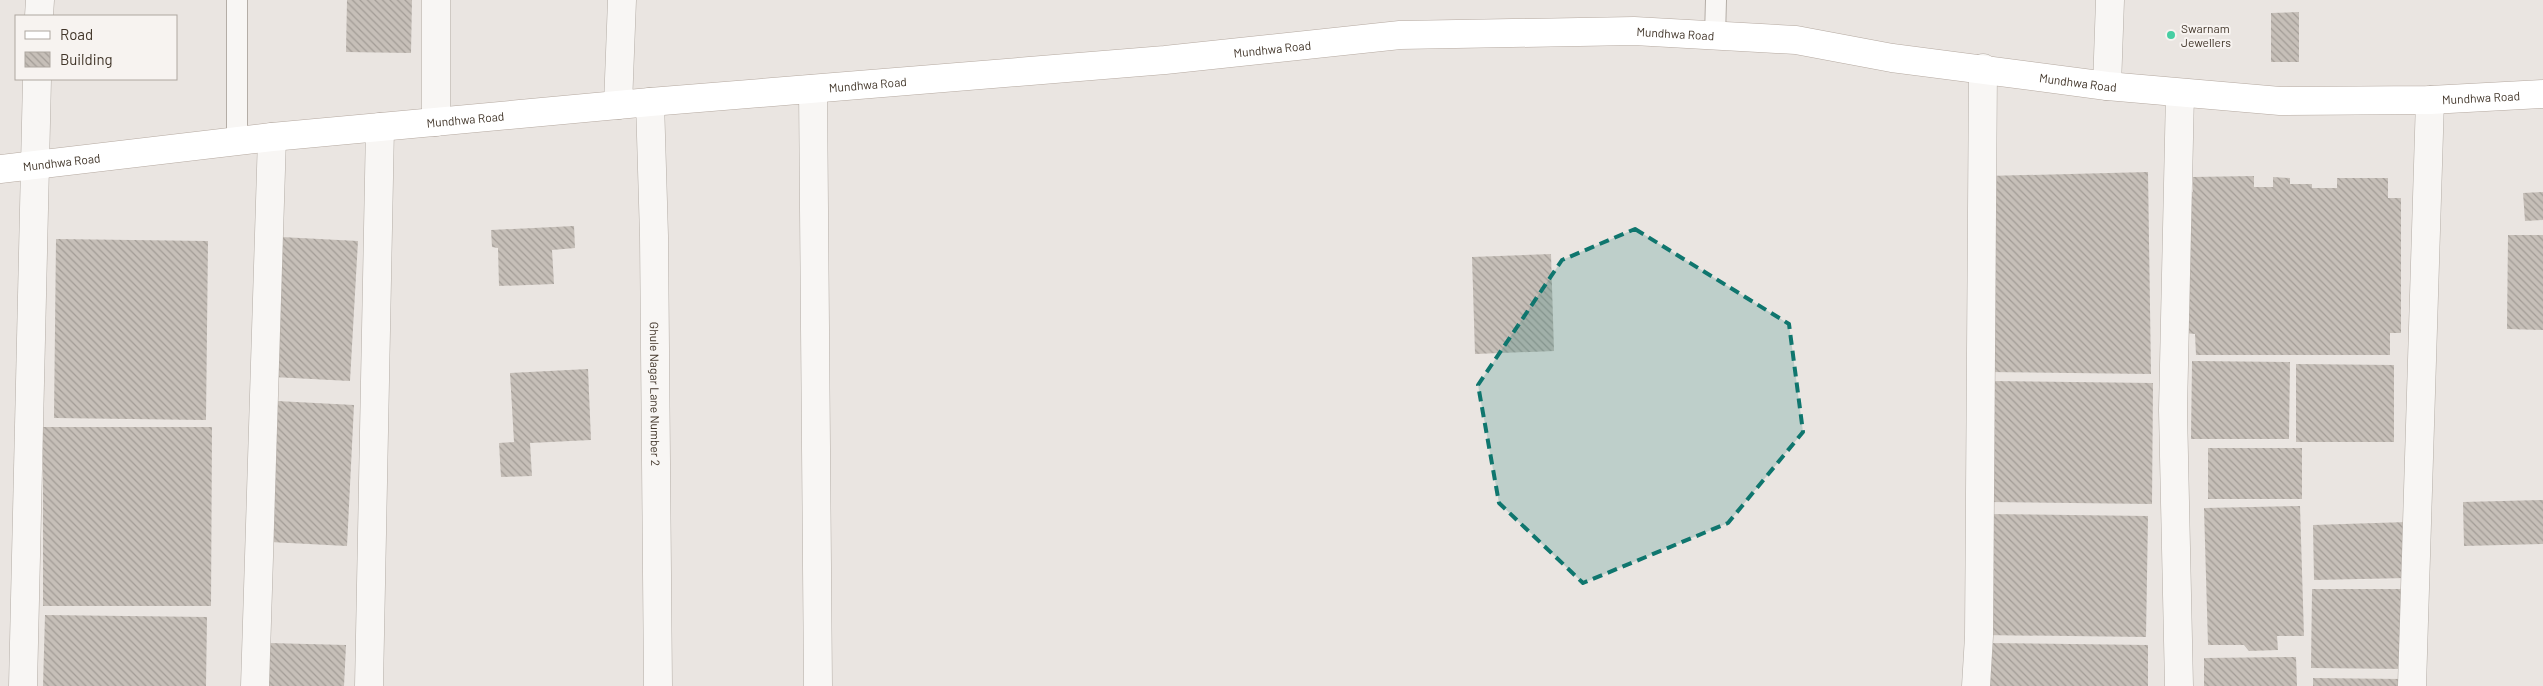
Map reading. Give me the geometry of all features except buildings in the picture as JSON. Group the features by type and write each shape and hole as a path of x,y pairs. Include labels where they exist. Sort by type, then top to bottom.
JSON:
{"main road":[{"name":"Mundhwa Road","path":"0,168 272,137 650,102 1164,60 1400,35 1634,31 1796,40 1892,58 1983,68 2107,86 2280,101 2430,100 2543,94"}],"street":[{"path":"39,15 40,0"},
{"path":"436,0 436,122"},
{"path":"618,105 622,0"},
{"path":"2107,86 2110,0"},
{"path":"1976,686 1979,636 1983,68"},
{"path":"23,686 37,80"},
{"path":"813,89 818,686"},
{"path":"2179,686 2173,410 2180,93"},
{"path":"2412,686 2430,100"},
{"name":"Ghule Nagar Lane Number 2","path":"650,102 654,236 658,686"},
{"path":"369,686 380,127"},
{"path":"256,686 272,137"}],"lane":[{"path":"237,0 237,141"},
{"path":"1715,36 1716,0"}],"highlighted area":[{"path":"1635,229 1789,324 1803,432 1728,523 1583,583 1499,503 1478,385 1562,260"}],"place":[{"name":"Swarnam Jewellers","path":"2171,35"}]}
